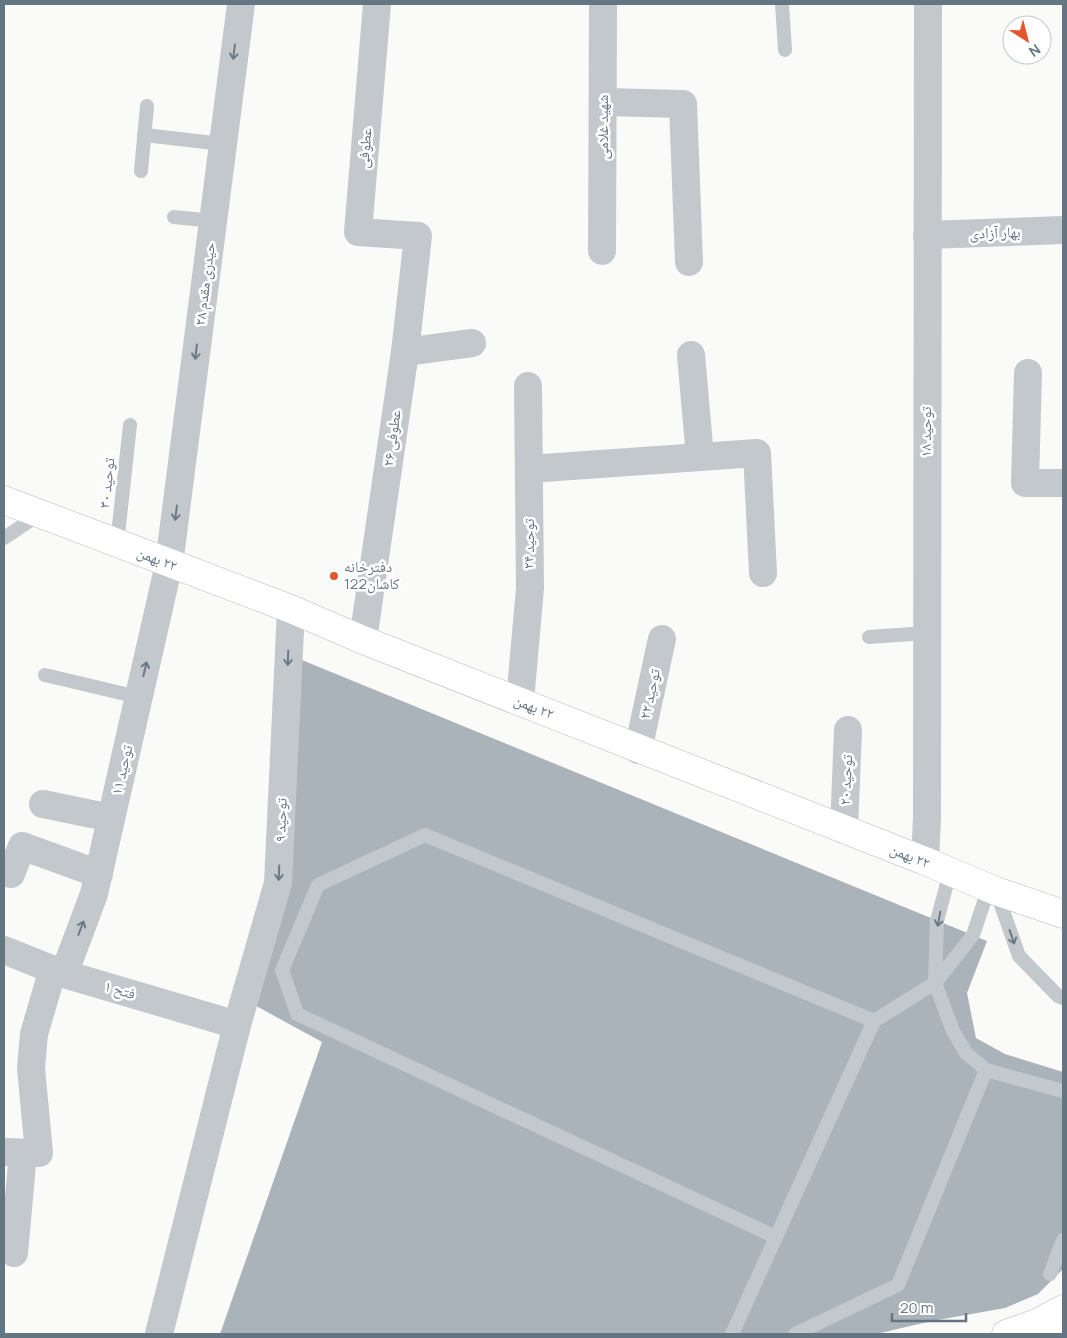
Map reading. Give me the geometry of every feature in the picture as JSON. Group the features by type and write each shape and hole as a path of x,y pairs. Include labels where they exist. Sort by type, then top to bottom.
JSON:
{"main road":[{"name":"٢٢ بهمن","path":"4,500 291,609 363,640 520,701 638,750 925,861 992,889 1063,914"},
{"path":"1006,1334 1037,1323 1063,1309"}],"street":[{"name":"حیدری مقدم ۲۸","path":"169,564 240,4"},
{"name":"عطوفی","path":"377,4 358,232 418,236"},
{"name":"شهید غلامی","path":"602,251 603,4"},
{"name":"توحید ۱۸","path":"925,861 927,817 928,4"},
{"path":"604,102 683,104 689,262"},
{"name":"بهار آزادی","path":"927,235 1063,230"},
{"name":"عطوفی ۲۶","path":"363,640 405,352 418,236"},
{"path":"405,352 472,343"},
{"path":"691,355 700,457"},
{"path":"1028,373 1025,483 1063,483"},
{"name":"توحید ۲۴","path":"520,701 530,588 528,386"},
{"path":"529,470 757,453 763,573"},
{"name":"توحید ۱۱","path":"14,1152 39,1153 31,1068 34,1034 58,972 94,894 169,564"},
{"name":"توحید ۹","path":"159,1334 237,1025 278,883 291,609"},
{"name":"توحید ۲۲","path":"638,750 662,639"},
{"name":"توحید ۲۰","path":"844,830 848,730"},
{"path":"43,804 111,818"},
{"path":"11,874 22,846 99,874"},
{"name":"فتح ۱","path":"4,950 58,972 237,1025"},
{"path":"14,1152 14,1253"}],"lane":[{"path":"782,4 785,50"},
{"path":"141,171 147,106"},
{"path":"144,135 223,144"},
{"path":"174,217 212,221"},
{"name":"توحید ۳۰","path":"117,544 130,425"},
{"path":"4,538 40,514"},
{"path":"869,637 926,633"},
{"path":"45,675 138,696"},
{"path":"776,1237 297,1014 282,970 318,885 425,835 874,1020"},
{"path":"950,872 938,921 935,984 954,1032 966,1053 986,1070 1063,1091"},
{"path":"732,1334 874,1020 935,984 974,935 992,889"},
{"path":"992,889 1019,956 1058,996 1063,998"},
{"path":"795,1334 898,1285 986,1070"},
{"path":"1050,1274 1063,1240"}],"building":[{"path":"297,658 987,941 967,993 976,1038 1005,1054 1063,1072 1063,1269 1038,1294 1005,1308 932,1321 876,1334 220,1334 322,1042 249,1002"}],"place":[{"name":"دفترخانه 122کاشان","path":"334,576"}]}
